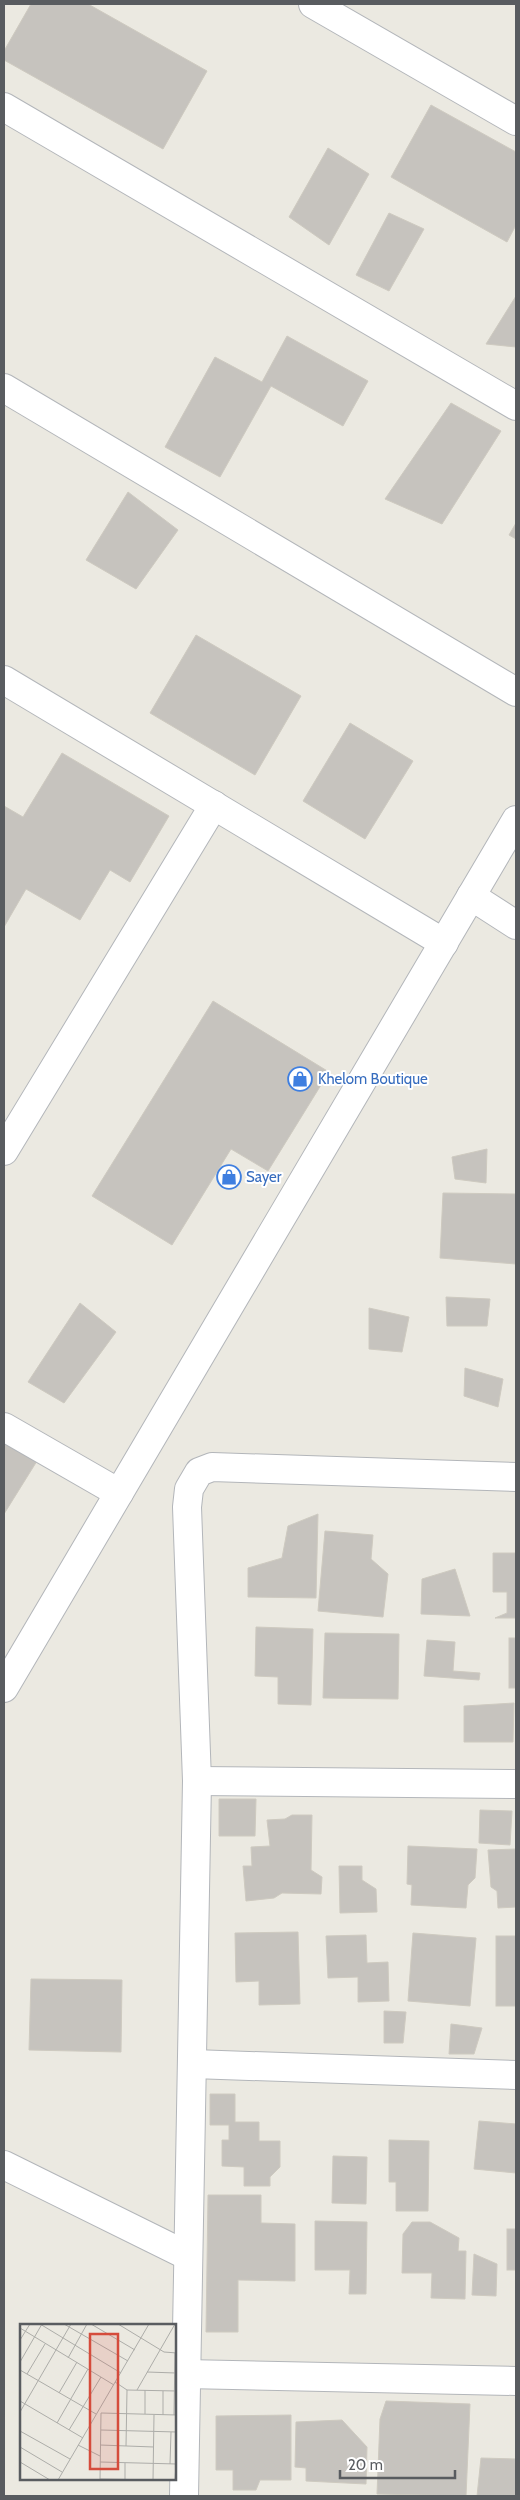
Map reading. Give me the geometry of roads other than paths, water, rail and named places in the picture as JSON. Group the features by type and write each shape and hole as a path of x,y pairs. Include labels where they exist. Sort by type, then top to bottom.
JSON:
{"street":[{"path":"313,4 516,121"},
{"path":"4,107 516,406"},
{"path":"4,388 516,692"},
{"path":"4,680 444,943"},
{"path":"4,1151 214,805"},
{"path":"4,1688 516,820"},
{"path":"471,896 516,925"},
{"path":"4,1426 119,1493"},
{"path":"184,2496 197,1781 187,1507 189,1488 199,1472 212,1468 516,1477"},
{"path":"197,1781 516,1784"},
{"path":"193,2064 516,2075"},
{"path":"4,2165 188,2256"},
{"path":"185,2374 516,2381"}],"place":[{"name":"Khelom Boutique","path":"300,1079"},
{"name":"Sayer","path":"229,1177"}]}
